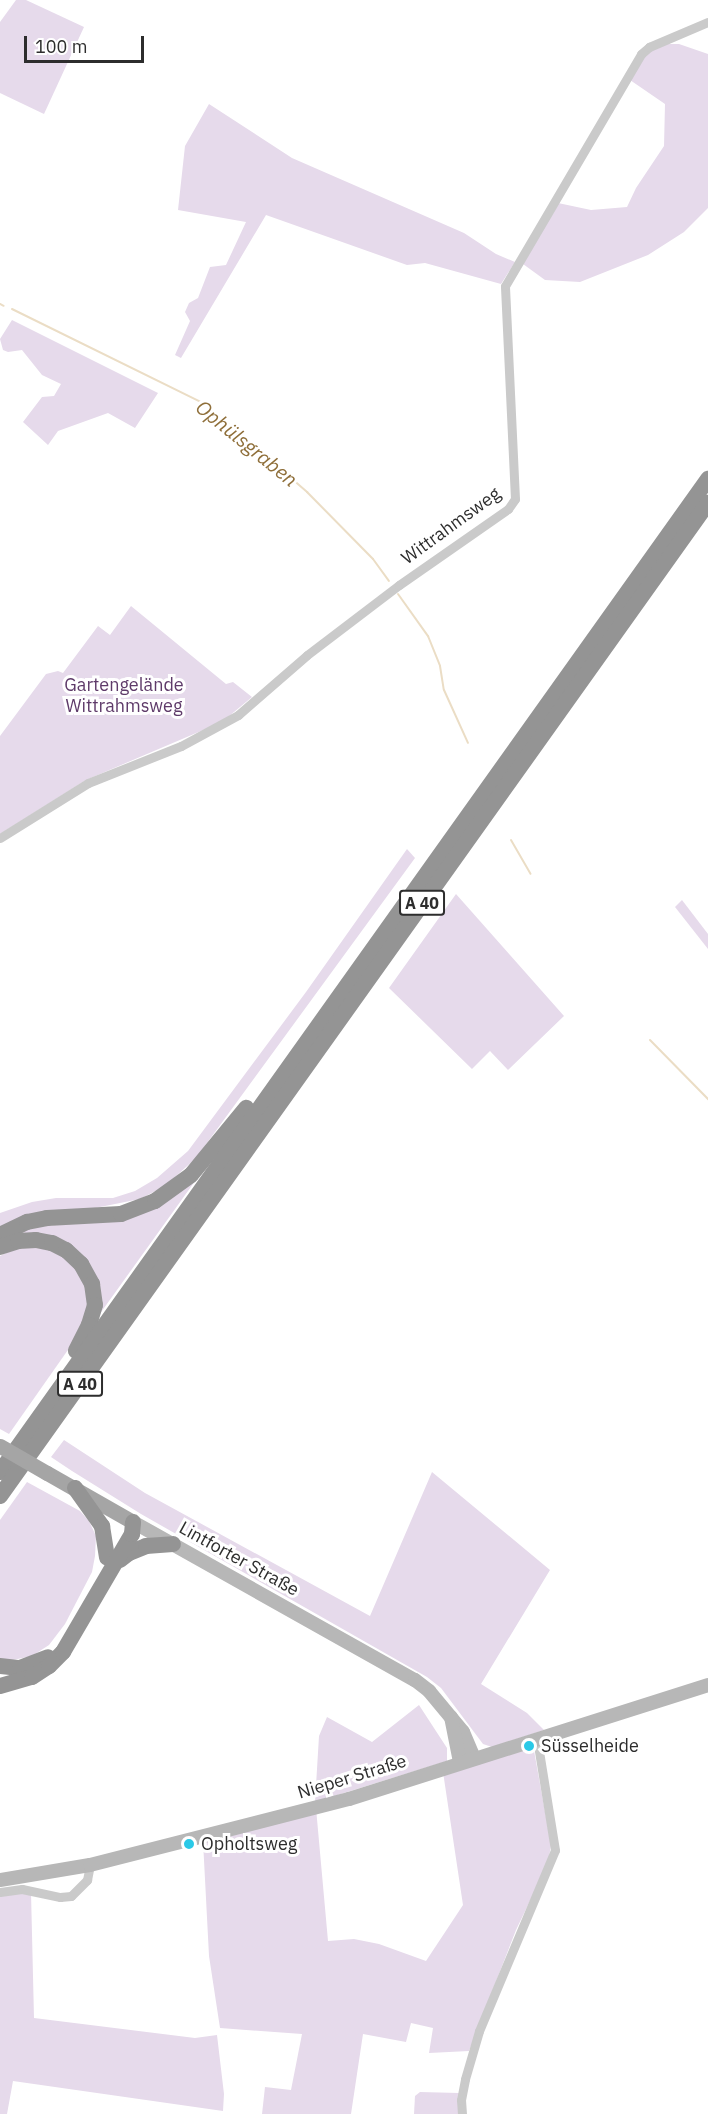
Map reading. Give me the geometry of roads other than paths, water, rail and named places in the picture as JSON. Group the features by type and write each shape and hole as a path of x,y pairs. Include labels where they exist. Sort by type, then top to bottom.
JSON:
{"highway":[{"name":"A 40","path":"0,1472 708,478"},
{"name":"A 40","path":"0,1496 708,503"},
{"path":"0,1235 27,1222 47,1218 121,1214 155,1201 173,1190 191,1175 317,1018 337,1000"},
{"path":"0,1247 18,1241 36,1240 52,1243 66,1250 81,1264 92,1284 95,1305 89,1325 34,1424"},
{"path":"75,1488 102,1526 111,1561"},
{"path":"0,1686 33,1677 63,1652 111,1561 122,1529 133,1522"},
{"path":"0,1666 20,1668 33,1664 47,1658 59,1647 111,1561 146,1546 173,1544"}],"main road":[{"name":"Lintforter Straße","path":"0,1446 415,1680 429,1691 463,1732 474,1758"},
{"name":"Nieper Straße","path":"0,1880 90,1865 349,1799 708,1685"},
{"name":"Lintforter Straße","path":"451,1717 460,1762"}],"street":[{"name":"Wittrahmsweg","path":"0,838 88,783 181,746 238,715 307,655 399,585 508,509 515,500 505,286 641,54 649,47 708,22"},
{"path":"462,2114 461,2100 465,2079 479,2031 555,1850 537,1738"},
{"path":"0,1892 22,1889 60,1897 71,1896 87,1880 90,1865"}],"waterway":[{"name":"Ophülsgraben","path":"0,304 4,306"},
{"name":"Ophülsgraben","path":"12,309 207,405 307,492 373,559 389,581"},
{"name":"Ophülsgraben","path":"398,594 428,636 440,666 444,690 468,743"},
{"name":"Ophülsgraben","path":"511,840 531,874"},
{"name":"Ophülsgraben","path":"650,1040 708,1099"}],"place":[{"name":"Süsselheide","path":"529,1746"},
{"name":"Opholtsweg","path":"189,1844"}],"park label":[{"name":"Gartengelände Wittrahmsweg","path":"124,696"}]}
